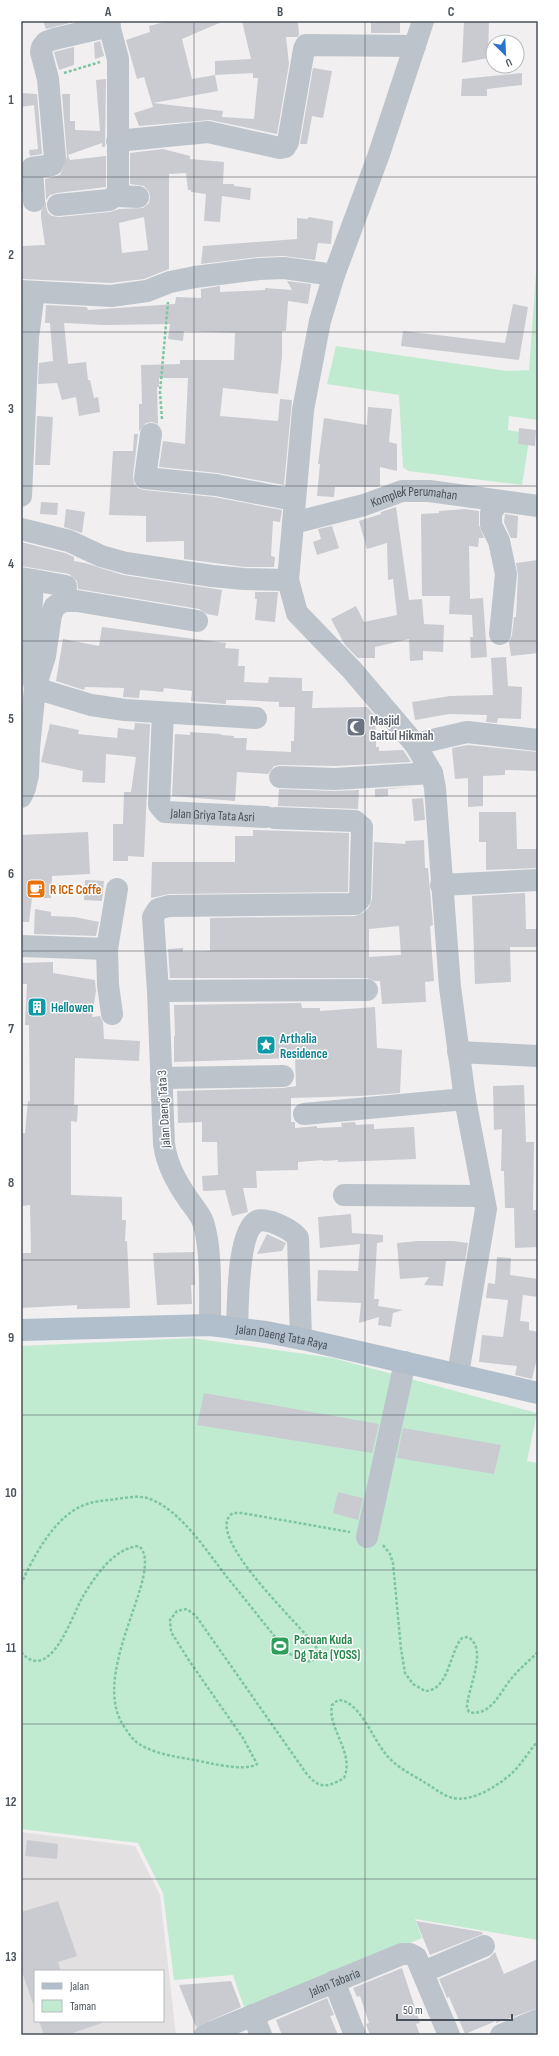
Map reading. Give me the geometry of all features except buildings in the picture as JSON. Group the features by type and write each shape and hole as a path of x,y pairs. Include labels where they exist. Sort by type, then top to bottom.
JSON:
{"main road":[{"name":"Jalan Daeng Tata Raya","path":"21,1330 210,1325 301,1339 538,1393"}],"street":[{"path":"423,21 378,156 334,275 320,321 303,410 288,580 297,613 352,670 415,744 432,773 435,788 441,885 450,987 458,1052 465,1099 486,1209 458,1374"},
{"path":"34,201 32,168 52,165 55,158 48,79 41,52 42,47 46,42 109,24 118,60 117,142 128,196 109,200 58,205"},
{"path":"117,142 208,132 280,148 285,147 288,142 304,49 306,45 414,46"},
{"path":"21,496 28,337 28,292 111,296 147,291 170,282 195,276 259,269 292,269 334,275"},
{"path":"157,427 145,478 216,485 294,500"},
{"name":"Komplek Perumahan","path":"293,523 364,505 402,491 429,491 538,506"},
{"path":"499,501 491,513 491,525 503,556 506,574 500,634"},
{"path":"21,529 69,541 101,556 126,563 212,576 244,579 288,580"},
{"path":"36,688 26,664 29,656 27,579 66,586 64,601"},
{"path":"21,797 28,775 28,748 36,688 45,656 50,615 55,606 64,601 76,601 197,621"},
{"path":"36,688 91,705 163,713 256,718"},
{"name":"Jalan Griya Tata Asri","path":"158,908 169,906 355,904 360,899 362,828 355,821 165,812 159,805 163,713"},
{"path":"415,744 467,732 538,740"},
{"path":"280,777 335,779 432,773"},
{"path":"441,885 538,880"},
{"path":"112,1014 108,985 107,949 117,889"},
{"name":"Jalan Daeng Tata 3","path":"158,908 154,917 164,1144 167,1161 184,1193 202,1220 205,1231 210,1289 210,1325"},
{"path":"21,946 107,949"},
{"path":"158,991 367,990"},
{"path":"458,1052 538,1056"},
{"path":"161,1078 283,1076"},
{"path":"304,1114 465,1099"},
{"path":"344,1195 483,1196"},
{"path":"236,1329 240,1265 246,1239 249,1228 257,1221 263,1220 273,1223 298,1238 301,1339"},
{"path":"367,1537 405,1362"},
{"path":"449,2035 419,1964 484,1946"},
{"name":"Jalan Tabaria","path":"205,2035 402,1954 410,1954 419,1964"},
{"path":"334,1981 355,2035"},
{"path":"253,2015 261,2035"},
{"path":"501,2035 538,2020"}],"path":[{"path":"48,79 93,64 118,60"},
{"path":"157,427 170,282"},
{"path":"21,1584 41,1548 61,1522 72,1512 84,1505 96,1502 135,1497 149,1499 171,1512 192,1533 285,1649 298,1661 309,1661 318,1656 316,1647 256,1579 235,1552 227,1532 229,1517 233,1513 242,1513 341,1530 367,1537 386,1547 390,1554 395,1574 403,1662 409,1680 417,1688 425,1691 437,1687 443,1678 459,1642 462,1638 468,1637 475,1643 478,1657 467,1708 469,1712 480,1712 490,1707 513,1676 538,1652"},
{"path":"21,1652 32,1660 41,1660 51,1654 61,1642 82,1599 94,1580 119,1552 130,1546 139,1546 144,1551 145,1569 143,1581 124,1635 118,1658 114,1694 121,1721 135,1740 140,1744 181,1758 216,1764 245,1767 258,1764 244,1738 175,1639 170,1620 173,1613 184,1609 190,1610 199,1620 303,1768 318,1785 324,1786 332,1784 344,1778 346,1774 345,1755 332,1712 332,1704 338,1700 347,1701 352,1705 384,1753 393,1762 416,1778 453,1798 473,1796 492,1788 512,1773 538,1741"}],"shaded area":[{"path":"21,1832 135,1846 160,1895 176,2035 21,2035"}],"green space":[{"path":"536,273 538,273 538,420 509,416 508,430 530,434 522,485 408,471 403,467 399,395 327,384 336,346 507,371 529,370"},
{"name":"Pacuan Kuda Dg Tata (YOSS)","path":"192,1338 333,1358 537,1413 527,1461 538,1463 538,1940 415,1919 422,1938 245,2010 233,1975 174,1980 163,1893 138,1843 21,1829 21,1346"}],"place":[{"name":"Masjid Baitul Hikmah","path":"356,727"},
{"name":"R ICE Coffe","path":"36,889"},
{"name":"Hellowen","path":"37,1007"},
{"name":"Arthalia Residence","path":"266,1045"},
{"name":"Pacuan Kuda Dg Tata (YOSS)","path":"280,1646"}]}
